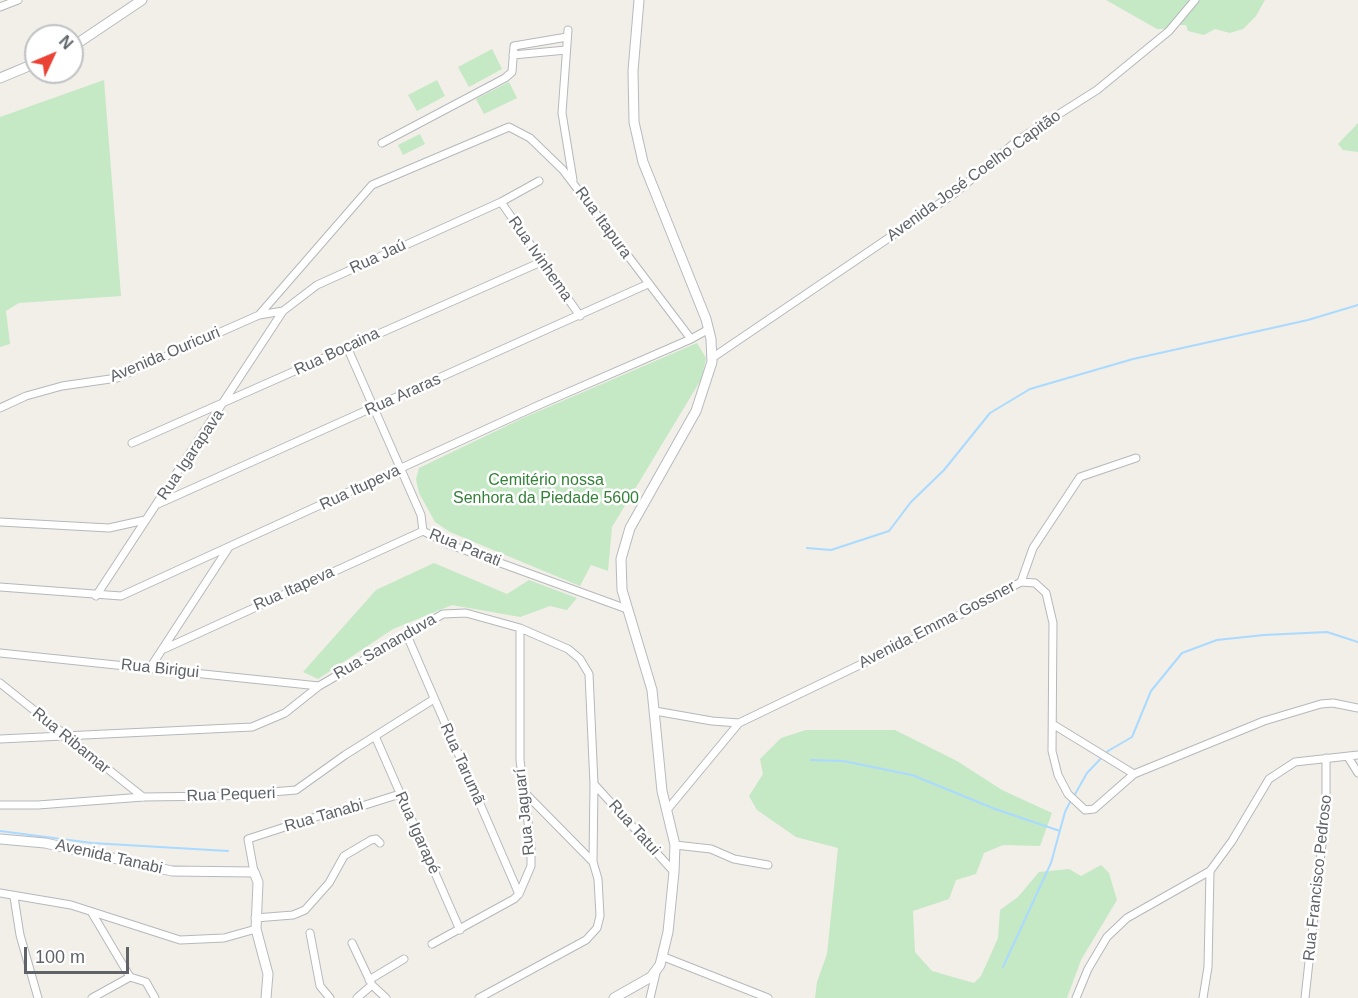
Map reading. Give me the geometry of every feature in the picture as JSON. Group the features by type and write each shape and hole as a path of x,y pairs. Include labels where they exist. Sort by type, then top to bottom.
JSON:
{"main road":[{"path":"84,39 142,0"},
{"path":"614,998 642,983 657,971 664,957 675,845 662,791 652,690 627,609 621,579 621,559 625,539 696,411 709,376 712,358 709,329 643,162 634,122 633,70 639,0"},
{"path":"0,78 24,68"},
{"name":"Avenida Tanabi","path":"0,839 45,843 172,871 254,872"},
{"path":"254,872 258,882 256,929 268,974 266,998"}],"street":[{"path":"0,7 18,0"},
{"name":"Avenida José Coelho Capitão","path":"712,358 956,193 1018,140 1097,90 1169,31 1195,0"},
{"path":"382,143 505,78 512,72 514,46 567,33 562,113 574,183"},
{"path":"513,56 566,50"},
{"name":"Rua Itapura","path":"259,315 372,185 509,127 530,138 574,183 648,284 692,339"},
{"name":"Rua Jaú","path":"283,312 317,285 501,202 539,181"},
{"name":"Rua Ivinhema","path":"501,202 580,316"},
{"name":"Rua Bocaina","path":"132,443 225,404 347,347 541,262"},
{"name":"Rua Araras","path":"158,504 648,284"},
{"path":"259,315 283,312"},
{"name":"Rua Igarapava","path":"96,596 225,404 283,312"},
{"name":"Avenida Ouricuri","path":"0,408 26,396 62,386 117,378 259,315"},
{"name":"Rua Itupeva","path":"0,587 96,596 121,596 539,405 692,339 709,329"},
{"name":"Rua Parati","path":"347,347 402,469 421,515 423,531 448,544 627,609"},
{"path":"1021,582 1033,548 1080,477 1136,458"},
{"path":"0,522 109,528 146,520"},
{"name":"Rua Itapeva","path":"164,649 423,531"},
{"path":"150,668 230,547"},
{"name":"Avenida Emma Gossner","path":"667,810 739,723 924,634 1021,582 1035,583 1046,593 1053,623 1052,751 1058,775 1079,808 1094,809 1134,774 1303,708 1333,703 1358,708"},
{"name":"Rua Sananduva","path":"0,739 252,728 285,713 319,686 406,633 443,614 466,613 520,628 568,650 580,659 589,674 594,784 593,862 598,879 600,916 597,928 586,940 479,998"},
{"name":"Rua Jaguarí","path":"519,894 531,866 520,760 520,628"},
{"name":"Rua Tarumã","path":"406,633 519,894"},
{"name":"Rua Birigui","path":"0,653 319,686"},
{"name":"Rua Ribamar","path":"0,683 143,797"},
{"name":"Rua Pequeri","path":"0,805 38,805 143,797 235,795 296,790 434,699"},
{"path":"654,711 739,723"},
{"path":"1054,725 1134,774"},
{"name":"Rua Igarapé","path":"375,736 460,930"},
{"path":"1076,998 1088,969 1107,937 1127,918 1210,871 1232,841 1269,779 1295,762 1358,755"},
{"path":"1348,757 1358,773"},
{"name":"Rua Francisco Pedroso","path":"1305,998 1326,807 1326,758"},
{"name":"Rua Tatui","path":"594,784 674,872"},
{"path":"525,793 593,862"},
{"name":"Rua Tanabi","path":"254,872 248,839 334,811 362,806 400,794"},
{"path":"255,918 293,915 305,910 329,883 344,856 371,840 376,839 380,843"},
{"path":"675,845 711,849 734,859 768,865"},
{"path":"1203,998 1208,967 1210,871"},
{"path":"0,893 71,905 180,940 224,938 256,929"},
{"path":"432,944 499,909 519,894"},
{"path":"14,897 20,935 39,998"},
{"path":"92,912 130,977 146,982 155,998"},
{"path":"310,933 320,986 330,998"},
{"path":"351,943 370,982 386,998"},
{"path":"664,957 768,998"},
{"path":"357,998 370,982 404,959"},
{"path":"650,998 657,971"},
{"path":"92,998 130,977"}],"green space":[{"path":"1106,0 1265,0 1256,16 1243,29 1230,33 1215,29 1204,35 1188,31 1186,25 1179,25 1178,19 1166,29 1157,29"},
{"path":"492,49 502,69 469,87 458,67"},
{"path":"104,80 121,296 19,303 6,311 10,344 0,347 0,117"},
{"path":"437,80 445,96 417,111 408,95"},
{"path":"509,82 517,98 484,114 476,99"},
{"path":"1358,123 1358,152 1343,150 1338,144"},
{"path":"420,134 425,144 403,155 398,145"},
{"name":"Cemitério nossa Senhora da Piedade 5600","path":"697,343 706,358 702,378 612,527 608,571 591,565 580,586 450,532 435,522 419,493 416,479 419,468 523,418"},
{"path":"434,563 507,594 529,580 577,598 567,610 550,606 520,617 452,605 393,629 318,679 303,672 376,590"},
{"path":"806,730 895,730 957,761 1002,790 1052,813 1040,846 1003,845 984,853 976,874 956,880 949,899 913,911 915,952 932,971 974,983 981,976 998,938 1000,910 1018,897 1039,872 1069,869 1081,876 1101,865 1109,873 1117,900 1081,960 1067,998 815,998 817,982 827,954 838,848 796,837 757,810 749,796 763,774 760,759 781,738"}],"waterway":[{"path":"807,548 831,550 889,531 911,502 944,470 990,413 1030,389 1133,359 1308,320 1358,305"},
{"path":"1074,796 1087,773 1108,751 1132,737 1151,691 1182,653 1217,640 1264,635 1327,632 1358,642"},
{"path":"811,760 843,761 912,775 995,809 1060,831"},
{"path":"1003,967 1051,863 1065,812 1071,800"},
{"path":"0,831 92,843 228,851"}]}
